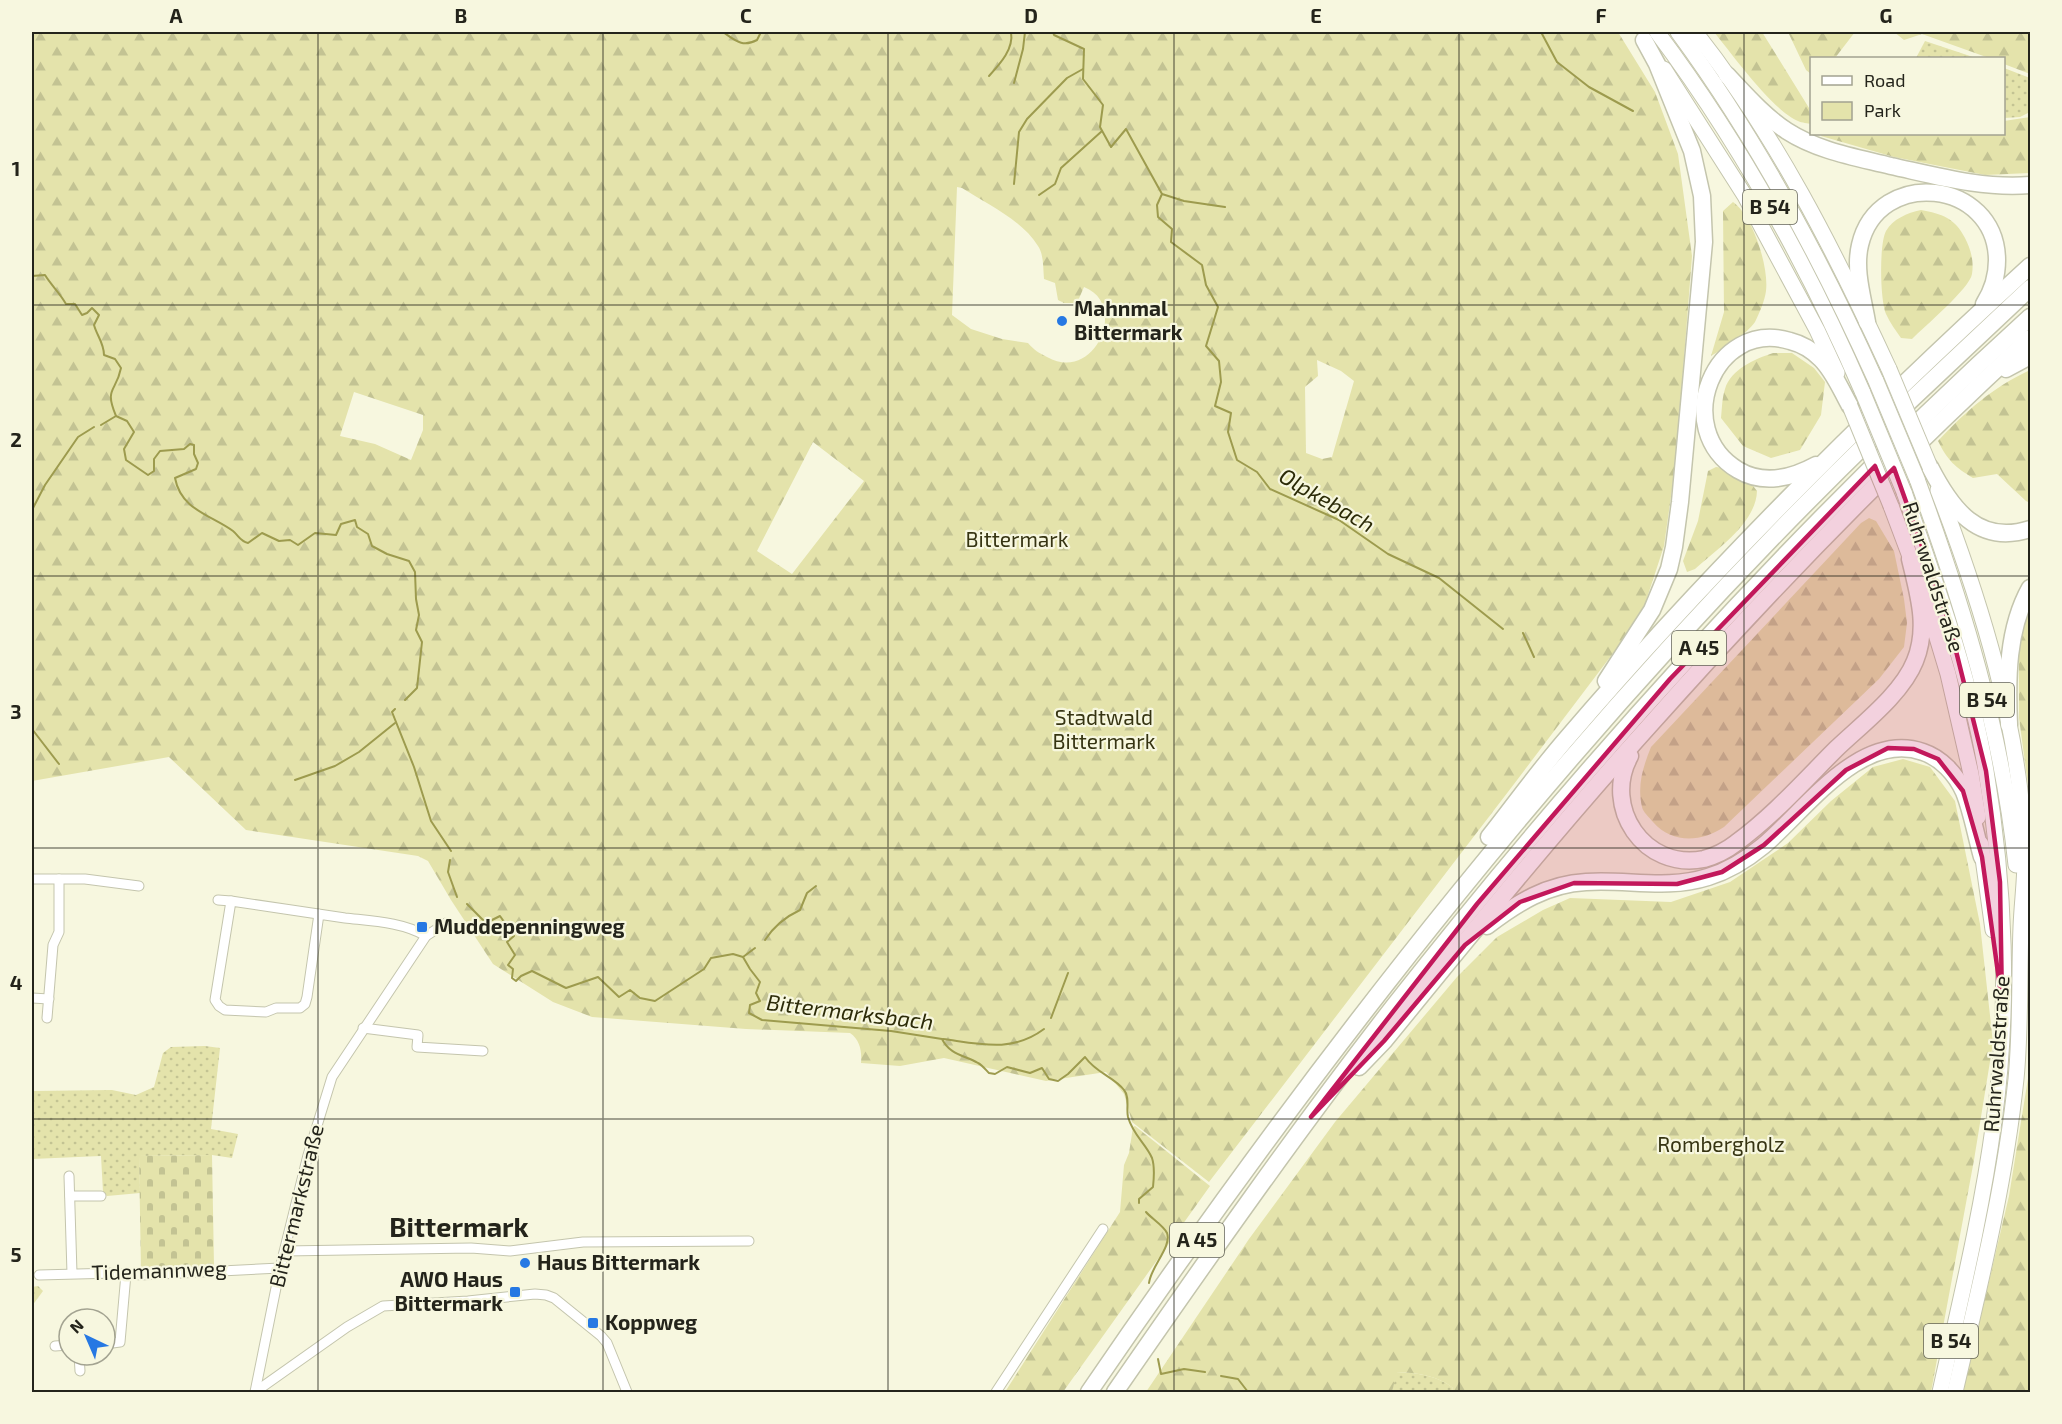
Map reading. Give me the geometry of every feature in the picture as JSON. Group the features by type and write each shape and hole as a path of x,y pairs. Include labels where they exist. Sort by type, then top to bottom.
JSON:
{"highway":[{"name":"B 54","path":"1678,32 1700,61 1777,186 1824,271 1876,381 1924,473 1988,703 2002,766 2014,840 2021,928"},
{"path":"1695,32 1727,75 1764,132 1812,214 1889,369 1924,473 1956,538 1999,677 2009,725 2019,787 2025,850 2021,928"},
{"path":"1647,34 1745,196 1821,339 1891,506 1923,591 1959,717 1977,810 2002,1002"},
{"path":"1458,892 1489,838 1566,739 1627,651 1652,610 1669,569 1678,524 1702,263 1704,218 1698,174 1692,151 1656,64 1647,34"},
{"name":"Ruhrwaldstraße","path":"1647,34 1721,124 1779,222 1810,280 1863,393 1904,492 1954,639 1974,711 1986,771 2000,882 2004,966 2000,1068 1994,1121 1979,1210 1940,1392"},
{"path":"1727,75 1776,123 1799,138 1824,148 1957,180 1993,185 2031,185"},
{"path":"1867,322 1859,272 1859,247 1862,237 1882,208 1903,196 1925,192 1948,195 1970,205 1986,222 1995,243 1997,266 1993,288 1983,306 1966,326"},
{"path":"1566,739 1720,570 1840,447 2031,266"},
{"name":"A 45","path":"1089,1392 1269,1140 1380,993 1458,892 1587,739 1731,581 1862,447 2031,288"},
{"name":"A 45","path":"1115,1392 1311,1117 1401,1010 1540,828 1670,679 1842,498 1940,401 2031,317"},
{"path":"1840,447 1818,464 1796,474 1783,478 1750,475 1730,464 1714,446 1705,426 1705,394 1713,372 1729,354 1750,342 1772,338 1803,346 1821,359 1850,406"},
{"path":"1452,959 1649,725 1758,606 1826,536 2031,338"},
{"path":"1969,396 2000,372 2031,356"},
{"path":"1924,473 1969,521 1983,529 2012,534 2031,530"},
{"path":"1649,725 1625,765 1621,778 1621,803 1635,834 1654,850 1670,857 1688,860 1720,853 1734,845 1770,814 1906,678 1920,646 1922,630 1922,612 1910,559"},
{"path":"2009,725 2011,651 2018,616 2031,588"},
{"path":"1401,1010 1474,937 1500,916 1530,897 1552,888 1585,882 1677,884 1702,879 1732,867 1764,845 1846,770 1865,757 1888,748 1902,747 1926,753 1938,759 1956,777 1969,807 1982,857"},
{"name":"Ruhrwaldstraße","path":"1955,1392 1996,1209 2009,1130 2019,1040 2021,928"}],"street":[{"path":"32,879 85,879 139,886"},
{"path":"47,1018 53,945 59,932 59,879"},
{"path":"218,900 395,925 426,936"},
{"path":"231,901 215,1000 225,1010 266,1012 276,1008 294,1010 305,1004 319,914"},
{"name":"Bittermarkstraße","path":"255,1392 280,1268 308,1155 332,1077 426,936 446,923"},
{"path":"32,998 49,999"},
{"path":"363,1028 418,1035 417,1047 483,1051"},
{"path":"69,1176 72,1274"},
{"path":"70,1196 101,1196"},
{"path":"996,1392 1104,1229"},
{"path":"285,1251 471,1248 510,1251 583,1242 749,1241"},
{"name":"Tidemannweg","path":"39,1275 205,1273 223,1269 280,1268"},
{"path":"117,1342 120,1342 126,1274"},
{"path":"255,1392 347,1327 383,1306 535,1294 554,1298 601,1335 607,1343 627,1392"},
{"path":"80,1367 80,1371"}],"highlighted area":[{"path":"1875,466 1881,481 1894,468 1948,619 1986,771 2000,882 2002,1002 1982,857 1963,791 1938,759 1914,749 1888,748 1846,770 1764,845 1722,872 1677,884 1574,883 1520,902 1465,945 1384,1041 1311,1117 1477,904 1670,679"}],"green space":[{"name":"Stadtwald Bittermark","path":"32,32 1618,32 1655,92 1678,154 1692,256 1676,461 1664,546 1645,604 1617,648 1209,1182 1132,1122 1124,1094 1106,1072 1046,1081 944,1058 900,1066 861,1063 860,1046 850,1033 746,1029 592,1017 553,1002 493,964 428,861 418,856 246,830 169,757 32,781","holes":["957,187 1003,213 1023,228 1038,246 1043,262 1044,279 1055,283 1058,300 1064,303 1077,303 1084,287 1097,296 1104,309 1105,324 1092,351 1079,360 1064,362 1044,356 1028,343 1002,339 971,329 952,315","1317,360 1341,371 1354,381 1332,457 1322,459 1306,453 1305,387 1318,376","354,392 423,415 423,430 411,460 375,444 340,436","813,442 864,481 792,574 757,551"]},
{"path":"1714,32 1762,32 1809,108 1810,124 1798,121 1788,115 1753,81"},
{"path":"1788,32 1855,32 1836,57 1810,57 1810,73 1806,70"},
{"path":"1894,32 2030,32 2030,74 2005,64 2005,57 1986,57 1922,34 1904,40"},
{"path":"1925,41 1973,57 1917,57"},
{"path":"2005,68 2030,78 2030,112 2020,117 2005,118"},
{"path":"2030,117 2030,173 1985,175 1894,157 1821,136 2005,135 2005,121"},
{"path":"1733,202 1747,218 1758,243 1765,269 1766,291 1760,311 1752,326 1711,356 1724,312 1723,211"},
{"path":"1921,210 1942,215 1952,221 1961,231 1970,251 1972,274 1955,298 1912,339 1901,338 1889,321 1884,307 1881,272 1882,247 1886,231 1892,223"},
{"path":"1773,353 1792,353 1814,368 1825,382 1821,415 1800,450 1771,458 1743,446 1721,418 1724,392 1732,376 1751,362"},
{"path":"2030,370 2030,503 1997,474 1973,478 1967,474 1949,459 1938,441 1959,419 1981,401 2004,384"},
{"path":"1716,467 1723,468 1736,477 1748,479 1757,491 1755,503 1750,514 1734,534 1695,569 1687,572 1683,561 1698,521 1708,471"},
{"path":"1869,518 1876,521 1894,551 1907,623 1904,647 1879,679 1724,827 1697,838 1678,837 1661,829 1644,811 1640,791 1651,747 1861,523"},
{"path":"2030,604 2030,799 2019,718 2019,638"},
{"name":"Rombergholz","path":"1903,759 1930,767 1955,801 1980,924 1993,1043 1931,1392 1451,1392 1453,1388 1433,1377 1397,1372 1392,1392 1146,1392 1249,1239 1335,1122 1457,977 1497,937 1543,910 1570,898 1671,902 1730,882 1788,843 1831,801 1873,767"},
{"path":"171,1047 220,1048 211,1129 238,1134 232,1158 212,1155 139,1156 140,1193 107,1196 103,1192 101,1156 32,1159 34,1091 112,1090 136,1095 154,1087 163,1053"},
{"path":"2030,1066 2030,1392 1963,1392 2009,1196"},
{"path":"1135,1126 1210,1186 1063,1392 1005,1392 1120,1212 1124,1165"},
{"path":"212,1155 214,1266 202,1265 201,1269 158,1270 157,1267 147,1267 147,1271 141,1271 139,1156"},
{"path":"38,1286 43,1291 32,1306 32,1287"},
{"path":"1396,1372 1433,1377 1453,1388 1451,1392 1392,1392"}],"waterway":[{"name":"Olpkebach","path":"723,32 743,43 757,40 761,32"},
{"name":"Olpkebach","path":"780,32 785,32"},
{"path":"989,76 1008,50 1011,32"},
{"path":"1014,83 1025,32"},
{"name":"Olpkebach","path":"1053,32 1054,35 1084,49 1083,79 1103,105 1100,127 1111,147 1126,129 1162,194 1157,205 1158,217 1172,229 1171,242 1202,265 1206,285 1218,307 1206,346 1219,361 1221,382 1215,406 1231,413 1228,432 1237,460 1257,472 1270,489 1339,520 1388,554 1439,578 1503,629"},
{"path":"1541,32 1557,62 1589,87 1633,111"},
{"path":"1014,184 1019,132 1027,119 1067,78 1083,69"},
{"path":"1039,195 1055,184 1061,168 1102,131"},
{"path":"1162,194 1184,201 1225,207"},
{"name":"Bittermarksbach","path":"32,276 45,275 66,304 75,304 82,315 92,308 99,315 94,325 104,355 115,359 121,368 112,390 113,407 116,416 127,421 134,432 124,449 126,460 148,475 154,471 154,459 160,451 184,449 190,444 194,445 194,454 198,463 196,469 175,478 178,489 190,505 233,531 245,542 248,543 262,533 279,541 290,540 298,545 315,533 336,535 341,524 355,520 357,527 368,534 372,546 409,561 415,572 419,615 416,630 422,642 417,688 405,700"},
{"path":"101,425 116,416"},
{"path":"32,510 45,485 78,437 94,427"},
{"name":"Olpkebach","path":"1523,633 1534,657"},
{"name":"Bittermarksbach","path":"395,709 392,712 414,767 431,821 451,851"},
{"path":"295,780 335,766 359,752 395,723"},
{"path":"32,729 59,764"},
{"name":"Bittermarksbach","path":"450,860 448,872 457,897"},
{"path":"765,940 780,922 800,910 807,893 816,886"},
{"name":"Bittermarksbach","path":"467,904 486,923 500,916 514,936 507,942 515,955 508,965 513,969 512,978 516,981 532,971 566,988 598,977 619,997 630,990 640,998 655,1001 704,969 711,958 733,954 743,957 760,982 756,993 760,1001 750,1005 749,1013 762,1020 891,1031 942,1039 953,1052 979,1064 989,1073 995,1074 1007,1067 1030,1073 1042,1068 1049,1079 1058,1081 1085,1057 1094,1067 1124,1090 1127,1096 1130,1123 1152,1158 1153,1187 1139,1199 1139,1203"},
{"path":"743,957 755,948"},
{"path":"1051,1018 1068,973"},
{"path":"943,1039 995,1045 1008,1044 1032,1037 1044,1029"},
{"name":"Bittermarksbach","path":"1146,1212 1165,1230 1168,1238 1149,1283"},
{"path":"1158,1359 1161,1374 1184,1369 1205,1372"},
{"path":"1221,1376 1238,1379 1248,1392"}],"place":[{"name":"Mahnmal Bittermark","path":"1062,321"},
{"name":"Muddepenningweg","path":"422,927"},
{"name":"Haus Bittermark","path":"525,1263"},
{"name":"AWO Haus Bittermark","path":"515,1292"},
{"name":"Koppweg","path":"593,1323"}],"district":[{"name":"Bittermark","path":"459,1228"}]}
